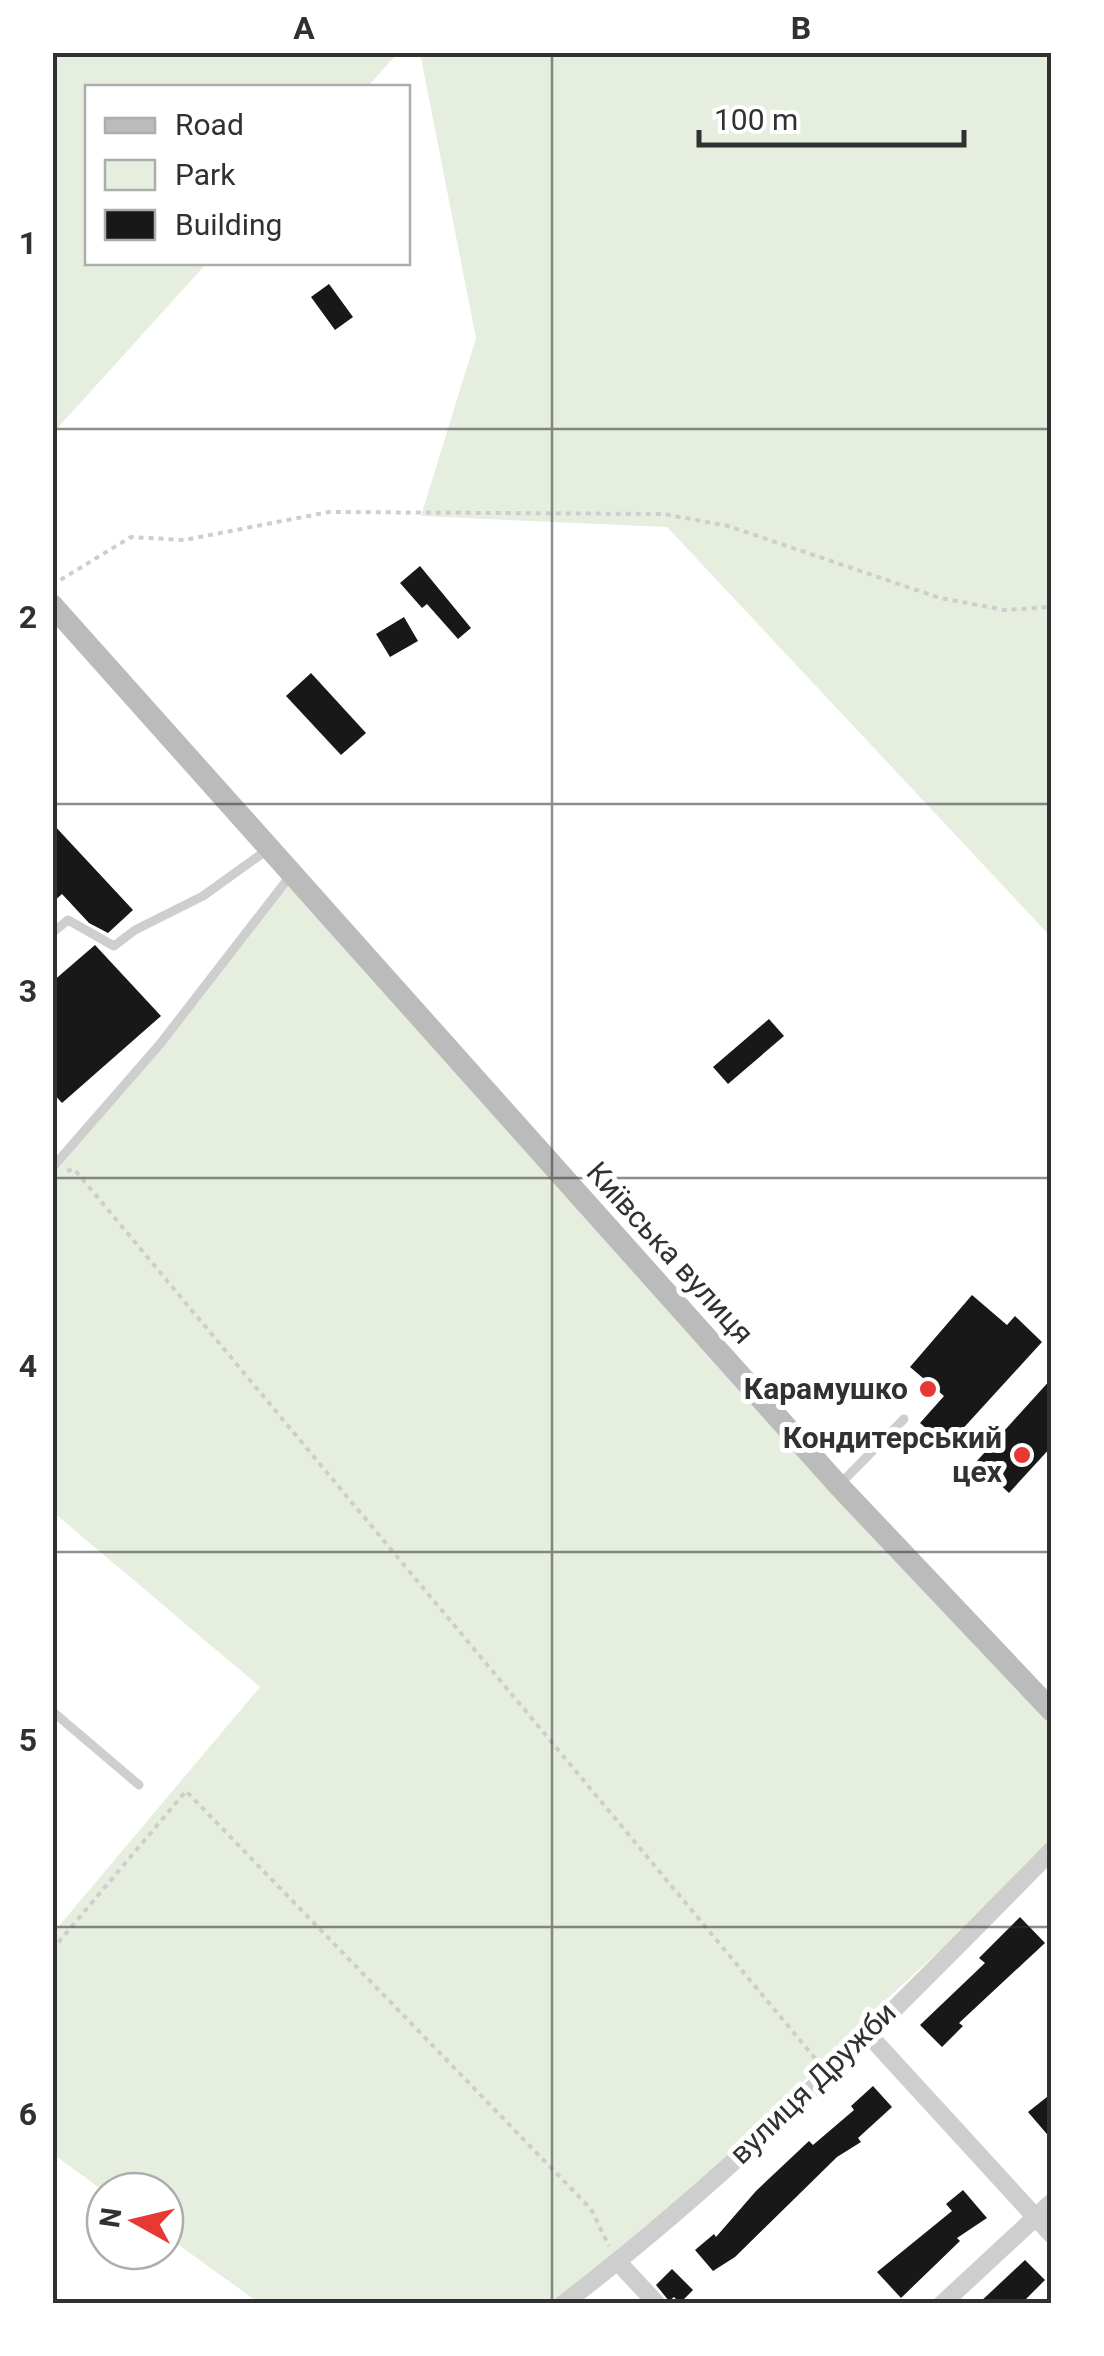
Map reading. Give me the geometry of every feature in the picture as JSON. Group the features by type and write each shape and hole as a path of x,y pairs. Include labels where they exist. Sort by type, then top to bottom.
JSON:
{"main road":[{"name":"Київська вулиця","path":"56,612 838,1486 1052,1710"}],"street":[{"name":"вулиця Дружби","path":"563,2304 618,2262 827,2072 1052,1850"},
{"path":"866,2032 1052,2235"},
{"path":"942,2304 1052,2202"},
{"path":"618,2262 657,2304"}],"lane":[{"path":"52,932 68,920 114,946 135,930 203,896 269,849"},
{"path":"58,1170 292,874"},
{"path":"838,1486 904,1420"},
{"path":"52,1711 138,1786"}],"path":[{"path":"52,585 130,537 184,540 329,512 664,514 728,526 940,598 1005,610 1052,607"},
{"path":"58,1170 74,1170 827,2072"},
{"path":"52,1950 186,1791 590,2209 618,2262"}],"green space":[{"path":"53,52 398,53 369,85 85,85 85,265 205,265 53,433"},
{"path":"420,53 1051,53 1051,937 667,527 421,516 476,338"},
{"path":"291,874 1051,1711 1051,1849 878,2007 655,2230 563,2303 259,2303 185,2249 185,2171 85,2171 85,2177 53,2154 53,1933 260,1687 53,1512 53,1168 160,1044"}],"building":[{"path":"329,284 353,317 335,330 311,297"},
{"path":"420,566 471,628 458,639 427,604 422,608 400,583"},
{"path":"404,617 418,641 390,657 376,634"},
{"path":"311,673 366,733 341,755 286,696"},
{"path":"52,823 133,910 108,933 89,923 62,894 52,903"},
{"path":"95,945 161,1016 62,1103 52,1092 52,982"},
{"path":"769,1019 784,1036 728,1084 713,1067"},
{"path":"972,1295 1007,1325 1015,1316 1042,1342 947,1446 920,1423 944,1396 910,1367"},
{"path":"1052,1378 1052,1446 1009,1493 976,1462"},
{"path":"1020,1917 1045,1943 959,2023 963,2026 942,2047 920,2025 985,1963 979,1958"},
{"path":"873,2086 892,2107 858,2138 861,2142 837,2157 735,2257 713,2271 695,2250 714,2234 716,2237 756,2191 809,2141 813,2145 854,2110 851,2106"},
{"path":"1052,2093 1052,2140 1028,2112"},
{"path":"963,2190 987,2218 957,2238 960,2241 901,2298 877,2272 952,2211 946,2204"},
{"path":"1025,2260 1045,2280 1021,2304 978,2304"},
{"path":"672,2269 693,2290 680,2303 674,2297 669,2301 656,2285"}],"place":[{"name":"Карамушко","path":"928,1389"},
{"name":"Кондитерський цех","path":"1022,1455"}]}
